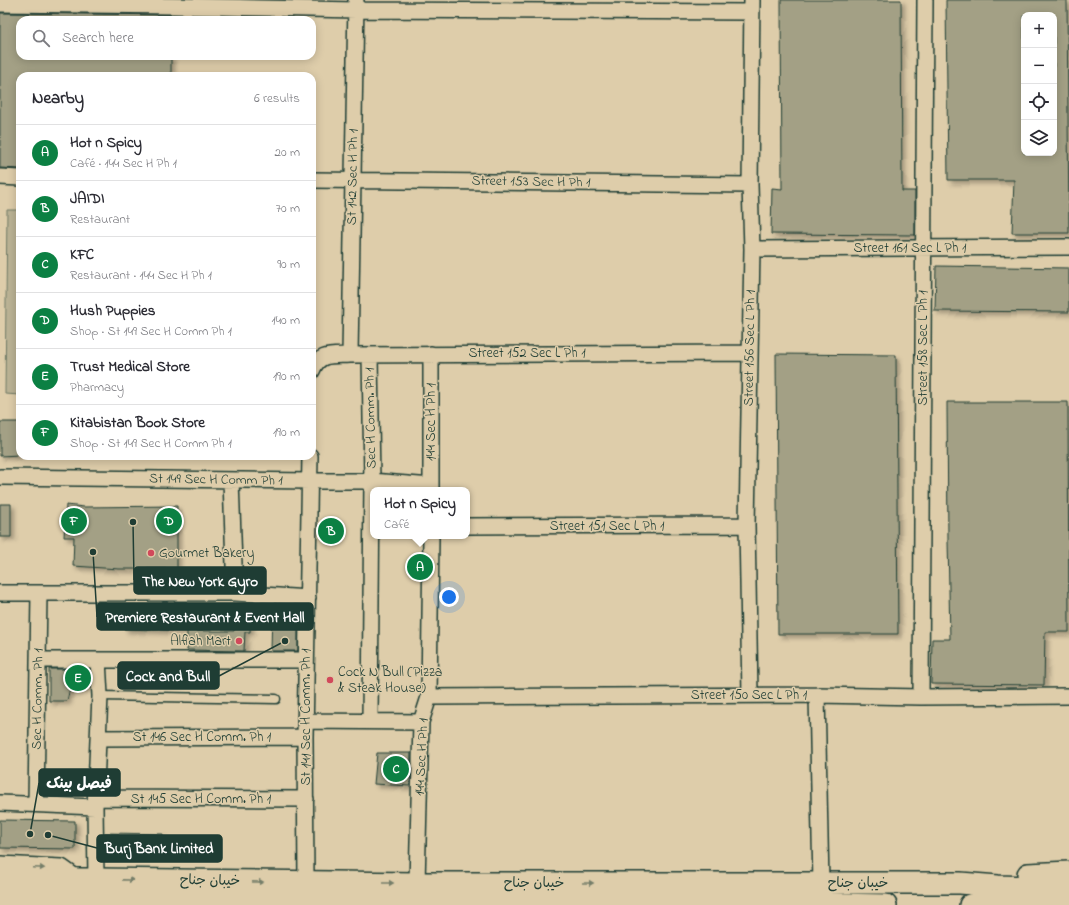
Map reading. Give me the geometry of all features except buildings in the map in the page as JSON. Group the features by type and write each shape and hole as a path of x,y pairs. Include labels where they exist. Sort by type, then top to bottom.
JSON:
{"main road":[{"path":"960,883 997,877 1069,872"},
{"name":"خیبان جناح","path":"0,881 54,882 75,879 96,879 417,883 960,883 998,886 1069,888"},
{"name":"خیبان جناح","path":"0,899 63,902 667,903 886,905"},
{"path":"970,905 994,903 1069,904"}],"street":[{"name":"Street 158 Sec L Ph 1","path":"921,697 925,0"},
{"path":"0,4 173,6 752,6"},
{"name":"St 142 Sec H Ph 1","path":"350,355 356,5"},
{"name":"Street 156 Sec L Ph 1","path":"750,695 747,526 752,249 750,185 752,6"},
{"path":"0,177 16,178"},
{"name":"Street 153 Sec H Ph 1","path":"316,180 750,185"},
{"name":"Street 161 Sec L Ph 1","path":"752,249 1069,247"},
{"name":"Street 152 Sec L Ph 1","path":"316,362 321,357 350,355 750,353"},
{"name":"144 Sec H Ph 1","path":"431,487 432,354"},
{"name":"Sec H Comm. Ph 1","path":"370,355 372,487"},
{"name":"St 141 Sec H Comm. Ph 1","path":"306,882 305,737 310,460"},
{"name":"St 149 Sec H Comm Ph 1","path":"0,477 310,481 372,480 424,487"},
{"path":"231,480 236,593"},
{"name":"Street 151 Sec L Ph 1","path":"470,526 747,526"},
{"name":"Sec H Comm. Ph 1","path":"370,721 372,539"},
{"name":"144 Sec H Ph 1","path":"417,883 421,722 429,697 431,539"},
{"path":"0,593 236,593 308,598"},
{"name":"Sec H Comm. Ph 1","path":"36,804 39,593"},
{"path":"39,660 306,660"},
{"path":"96,879 96,803 100,696 98,660"},
{"name":"Street 150 Sec L Ph 1","path":"429,697 750,695 921,697 1069,696"},
{"path":"817,695 821,883"},
{"path":"306,720 421,722"},
{"name":"St 146 Sec H Comm. Ph 1","path":"99,738 305,737"},
{"name":"St 145 Sec H Comm. Ph 1","path":"0,803 36,804 306,799"},
{"path":"0,866 62,869 75,879"}],"lane":[{"path":"100,696 276,699"}],"shaded area":[{"path":"7,210 16,210 16,395 5,394"}],"place":[{"name":"Kitabistan Book Store","path":"74,521"},
{"name":"Hush Puppies","path":"169,521"},
{"name":"The New York Gyro","path":"133,522"},
{"name":"JAIDI","path":"331,531"},
{"name":"Premiere Restaurant & Event Hall","path":"93,552"},
{"name":"Gourmet Bakery","path":"151,553"},
{"name":"Hot n Spicy","path":"420,567"},
{"name":"Alflah Mart","path":"239,641"},
{"name":"Cock and Bull","path":"285,641"},
{"name":"Trust Medical Store","path":"78,678"},
{"name":"Cock N Bull (Pizza & Steak House)","path":"330,680"},
{"name":"KFC","path":"396,769"},
{"name":"فیصل بینک","path":"30,834"},
{"name":"Burj Bank Limited","path":"48,835"}]}
